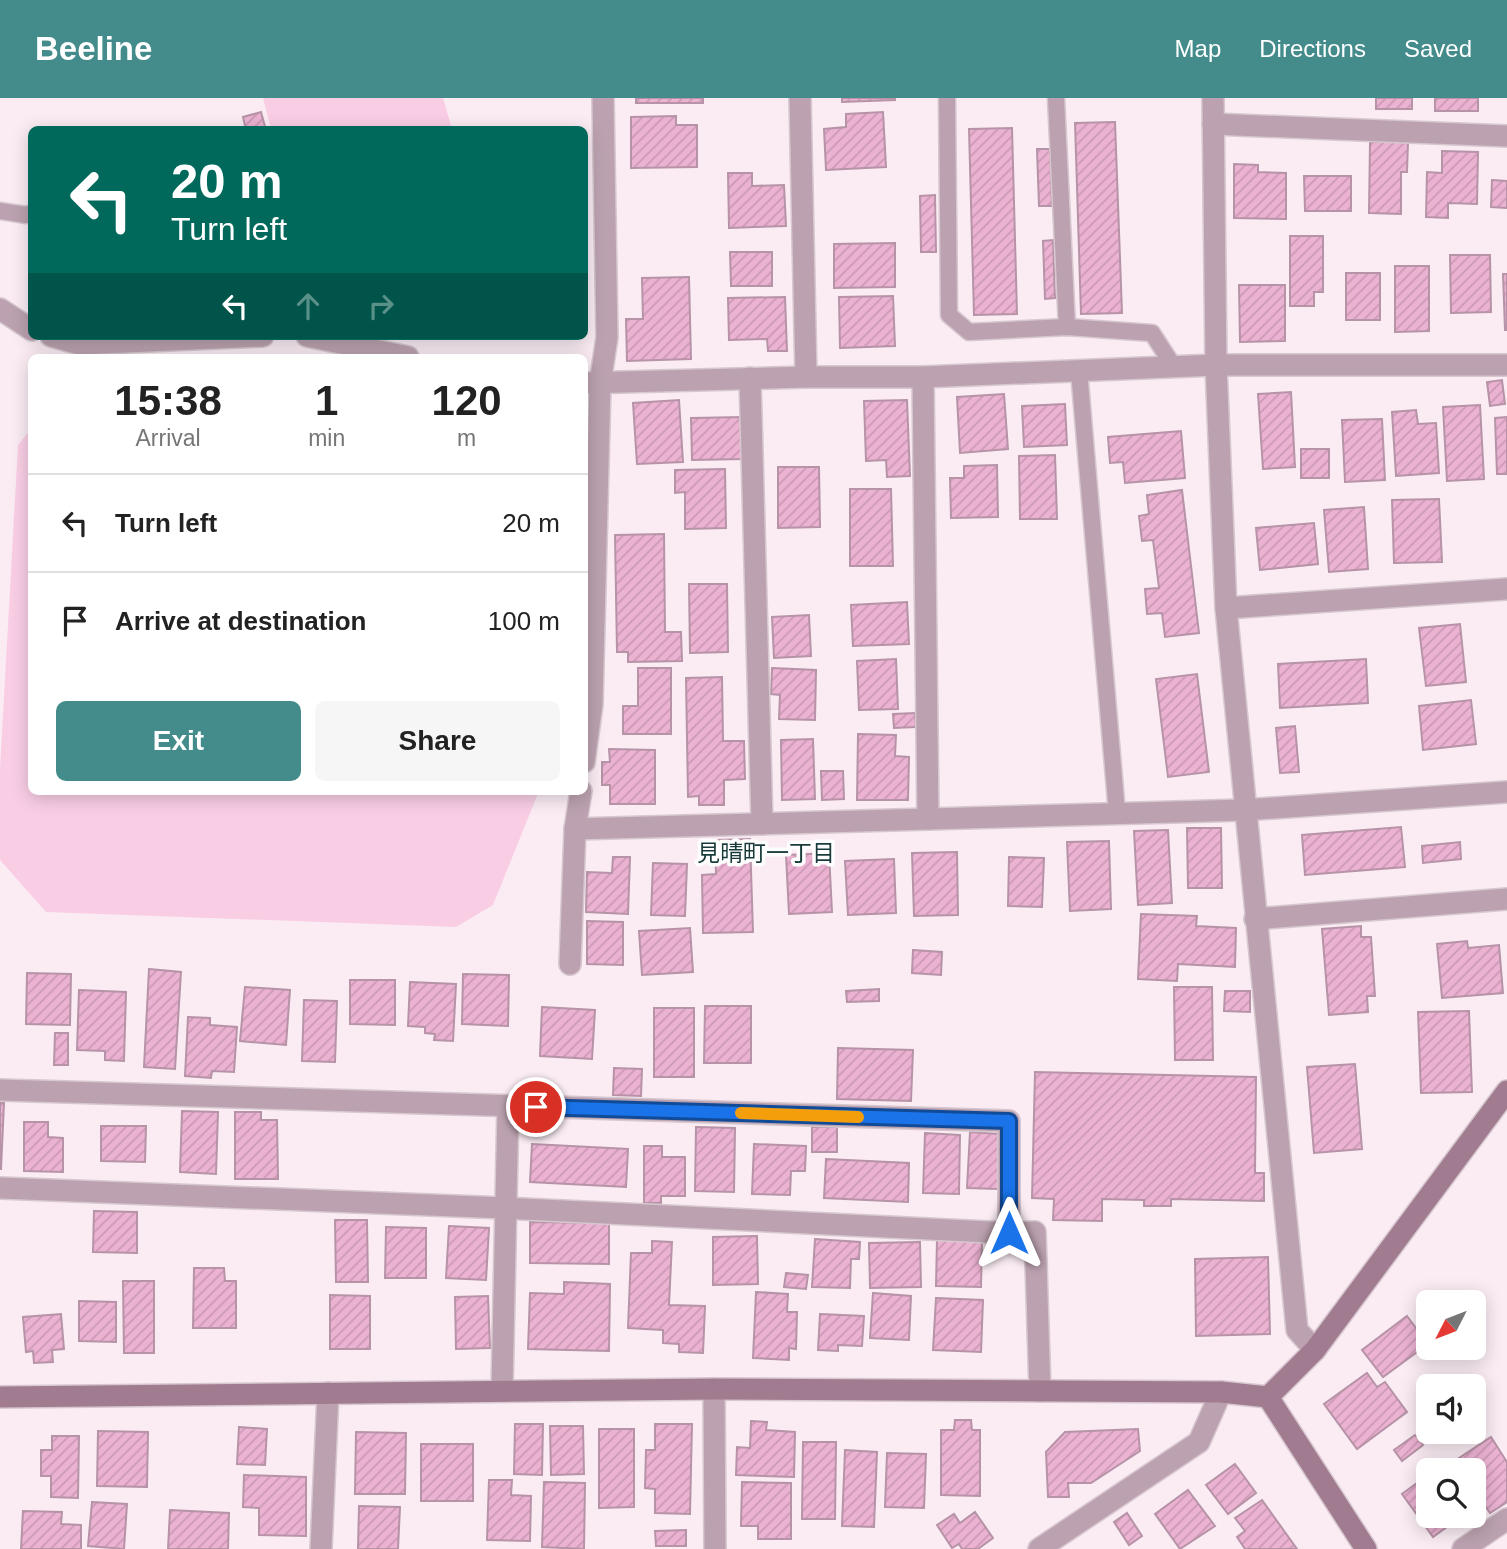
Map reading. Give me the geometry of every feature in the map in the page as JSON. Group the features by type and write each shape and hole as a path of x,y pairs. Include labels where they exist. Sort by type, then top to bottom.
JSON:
{"street":[{"path":"588,733 592,704 592,384 607,337 603,98"},
{"path":"800,98 806,377"},
{"path":"1213,98 1216,365 1226,608 1297,1331 1315,1350"},
{"path":"1213,124 1507,136"},
{"path":"0,309 28,327"},
{"path":"65,340 79,344 171,340"},
{"path":"326,340 394,354"},
{"path":"592,384 750,378 923,377 1216,365 1507,365"},
{"path":"923,377 928,819"},
{"path":"750,378 762,824"},
{"path":"1226,608 1507,589"},
{"path":"575,829 1244,810 1507,792"},
{"path":"570,964 575,829 579,795"},
{"path":"1255,919 1507,899"},
{"path":"0,1090 1009,1121 1009,1233"},
{"path":"1268,1397 1315,1350 1507,1091"},
{"path":"502,1391 508,1106"},
{"path":"0,1188 505,1208 1009,1233 1035,1232 1040,1391"},
{"path":"0,1397 714,1389 1221,1392 1268,1397"},
{"path":"714,1389 715,1549"},
{"path":"1039,1549 1199,1442 1221,1392"},
{"path":"321,1549 328,1393"},
{"path":"1268,1397 1366,1549"},
{"path":"1463,1549 1507,1519"}],"lane":[{"path":"947,98 949,315 969,332 1067,327 1153,333 1174,367"},
{"path":"1056,98 1067,327"},
{"path":"0,211 28,214"},
{"path":"1079,371 1117,813"}],"shaded area":[{"path":"263,98 443,98 451,126 270,126"},
{"path":"28,433 28,795 537,795 493,905 456,927 46,912 0,860 0,769 18,445"}],"building":[{"path":"636,98 703,98 703,103 636,103"},
{"path":"842,98 895,98 895,100 842,102"},
{"path":"1376,98 1412,98 1412,109 1376,109"},
{"path":"1435,98 1478,98 1478,111 1435,111"},
{"path":"261,112 265,126 245,126 243,117"},
{"path":"883,112 886,167 826,170 824,129 846,127 846,114"},
{"path":"676,116 676,125 697,125 697,167 631,168 631,117"},
{"path":"1115,122 1122,313 1081,314 1075,123"},
{"path":"1012,128 1017,314 974,315 969,129"},
{"path":"1370,142 1408,142 1407,172 1401,172 1401,214 1369,213"},
{"path":"1037,149 1050,149 1052,206 1039,206"},
{"path":"1442,151 1478,152 1477,204 1448,203 1448,218 1426,217 1427,172 1442,173"},
{"path":"1234,164 1258,165 1258,172 1286,173 1286,219 1234,218"},
{"path":"728,173 752,173 752,186 784,185 786,226 729,228"},
{"path":"1304,176 1351,176 1351,211 1305,211"},
{"path":"1492,180 1507,181 1507,208 1491,207"},
{"path":"935,195 936,252 921,252 920,196"},
{"path":"1290,236 1323,236 1323,292 1314,292 1314,306 1290,306"},
{"path":"1053,240 1055,298 1045,299 1043,241"},
{"path":"895,243 895,287 834,288 834,244"},
{"path":"730,252 772,252 772,286 731,286"},
{"path":"1450,255 1490,255 1491,312 1451,313"},
{"path":"1395,266 1429,266 1429,331 1395,332"},
{"path":"1346,273 1380,273 1380,320 1346,320"},
{"path":"1503,274 1507,274 1507,330 1505,330"},
{"path":"689,277 691,359 627,361 626,319 643,319 642,278"},
{"path":"1239,285 1285,285 1285,341 1240,342"},
{"path":"893,296 895,346 840,348 839,297"},
{"path":"785,297 787,351 768,351 767,339 729,340 728,298"},
{"path":"1502,380 1505,404 1490,406 1487,382"},
{"path":"1291,392 1295,467 1263,469 1258,394"},
{"path":"1004,394 1008,449 960,453 957,397"},
{"path":"679,400 683,462 637,464 633,403"},
{"path":"907,400 910,476 887,477 886,460 866,461 864,401"},
{"path":"1065,404 1067,445 1024,447 1022,406"},
{"path":"1480,405 1484,479 1447,481 1443,407"},
{"path":"1416,410 1418,424 1436,423 1439,473 1396,476 1392,412"},
{"path":"743,417 744,459 692,460 691,418"},
{"path":"1507,417 1507,474 1497,474 1495,418"},
{"path":"1382,419 1385,480 1345,482 1342,420"},
{"path":"1181,431 1185,478 1125,483 1123,462 1110,463 1108,437"},
{"path":"1301,449 1329,449 1329,478 1301,478"},
{"path":"1055,455 1057,519 1020,519 1019,456"},
{"path":"997,465 998,517 951,518 950,478 964,478 964,466"},
{"path":"778,467 819,467 820,527 778,528"},
{"path":"725,469 726,528 685,529 685,492 675,493 675,470"},
{"path":"850,489 891,489 893,566 850,566"},
{"path":"1182,490 1199,633 1165,637 1162,613 1147,614 1145,589 1159,588 1153,540 1142,541 1139,516 1149,514 1147,495"},
{"path":"1439,499 1442,562 1394,563 1392,500"},
{"path":"1364,507 1368,569 1329,572 1324,510"},
{"path":"1314,523 1318,564 1260,570 1256,528"},
{"path":"664,534 665,632 681,632 682,661 628,662 628,652 617,652 615,535"},
{"path":"689,584 727,584 728,652 690,653"},
{"path":"907,602 909,644 853,646 851,605"},
{"path":"809,615 811,656 774,658 772,617"},
{"path":"1460,624 1466,682 1426,686 1419,628"},
{"path":"896,659 898,709 859,710 857,661"},
{"path":"1366,659 1368,703 1280,708 1278,664"},
{"path":"638,668 671,668 671,734 623,734 623,706 638,706"},
{"path":"772,668 816,670 815,720 779,719 780,695 771,694"},
{"path":"1197,674 1209,772 1168,777 1156,679"},
{"path":"722,677 723,741 744,741 745,779 724,780 724,805 699,805 699,796 688,797 686,678"},
{"path":"1471,700 1476,744 1423,750 1419,706"},
{"path":"915,713 916,727 894,728 893,714"},
{"path":"1295,726 1299,772 1280,773 1276,728"},
{"path":"858,734 896,735 895,756 909,757 908,800 857,800"},
{"path":"813,739 815,799 782,800 781,740"},
{"path":"609,749 655,750 655,804 610,804 610,785 602,785 602,762 610,762"},
{"path":"821,771 843,771 844,799 822,800"},
{"path":"1401,827 1405,867 1305,875 1302,835"},
{"path":"1187,828 1221,828 1222,888 1188,888"},
{"path":"1168,830 1172,903 1138,905 1134,831"},
{"path":"750,839 753,932 703,933 702,875 716,874 715,840"},
{"path":"1109,841 1111,909 1070,911 1067,842"},
{"path":"1460,842 1461,859 1423,863 1422,846"},
{"path":"957,852 958,915 914,916 912,853"},
{"path":"829,853 832,912 789,914 786,855"},
{"path":"613,857 630,857 628,914 586,912 587,872 612,873"},
{"path":"1009,857 1044,858 1042,907 1008,906"},
{"path":"894,859 896,913 848,915 845,861"},
{"path":"653,863 687,864 685,916 651,915"},
{"path":"1141,914 1197,916 1196,926 1236,928 1235,967 1178,964 1177,981 1138,979"},
{"path":"587,921 623,922 623,965 587,964"},
{"path":"1361,926 1361,937 1371,937 1375,996 1367,996 1368,1012 1329,1015 1322,929"},
{"path":"690,928 693,972 642,975 639,931"},
{"path":"1467,941 1468,948 1499,945 1503,993 1442,998 1437,944"},
{"path":"913,950 942,952 941,975 912,973"},
{"path":"149,969 181,972 175,1069 144,1067"},
{"path":"27,973 71,974 70,1025 26,1024"},
{"path":"463,974 509,975 508,1026 462,1024"},
{"path":"350,980 395,980 395,1025 350,1024"},
{"path":"410,982 456,984 453,1041 434,1040 435,1034 425,1033 425,1027 408,1026"},
{"path":"245,987 290,990 286,1045 240,1041"},
{"path":"1174,987 1212,987 1213,1060 1175,1060"},
{"path":"879,989 879,1001 847,1002 846,991"},
{"path":"79,990 126,992 124,1061 105,1060 105,1051 77,1050"},
{"path":"1225,991 1250,991 1250,1012 1224,1011"},
{"path":"304,1000 337,1001 335,1062 302,1061"},
{"path":"705,1006 751,1006 751,1063 704,1063"},
{"path":"542,1007 595,1010 592,1059 540,1056"},
{"path":"654,1008 694,1008 694,1077 654,1077"},
{"path":"1469,1011 1472,1092 1421,1093 1418,1012"},
{"path":"188,1017 210,1018 210,1025 237,1027 234,1072 212,1071 211,1078 185,1076"},
{"path":"55,1033 68,1033 68,1065 54,1065"},
{"path":"838,1048 913,1050 911,1101 837,1099"},
{"path":"1355,1064 1362,1149 1314,1153 1307,1067"},
{"path":"614,1068 642,1069 641,1096 613,1095"},
{"path":"1035,1072 1256,1077 1255,1173 1264,1173 1264,1201 1171,1199 1171,1206 1144,1206 1144,1200 1102,1199 1102,1221 1053,1220 1054,1199 1032,1198"},
{"path":"0,1103 4,1103 1,1169 0,1169"},
{"path":"182,1111 218,1112 216,1174 180,1172"},
{"path":"235,1112 261,1112 261,1120 277,1120 278,1179 235,1179"},
{"path":"24,1122 48,1122 48,1137 63,1138 63,1172 24,1171"},
{"path":"101,1126 146,1126 145,1162 101,1161"},
{"path":"696,1127 735,1128 734,1192 695,1191"},
{"path":"812,1127 837,1127 837,1152 812,1152"},
{"path":"970,1132 1000,1134 998,1189 967,1188"},
{"path":"925,1133 960,1135 959,1194 923,1193"},
{"path":"532,1144 628,1149 626,1187 530,1182"},
{"path":"754,1144 806,1146 805,1171 791,1171 790,1195 752,1194"},
{"path":"644,1146 662,1146 662,1157 685,1157 685,1196 661,1196 661,1203 644,1203"},
{"path":"826,1159 909,1163 908,1202 824,1198"},
{"path":"94,1211 137,1212 137,1253 93,1252"},
{"path":"335,1220 367,1220 368,1282 336,1282"},
{"path":"530,1222 609,1223 609,1264 530,1263"},
{"path":"449,1226 489,1228 486,1280 446,1278"},
{"path":"386,1227 426,1228 426,1278 385,1278"},
{"path":"757,1236 758,1284 713,1285 713,1237"},
{"path":"815,1239 860,1242 859,1259 851,1259 850,1288 812,1287"},
{"path":"937,1239 982,1240 981,1287 936,1286"},
{"path":"652,1241 672,1242 669,1305 705,1306 703,1353 679,1352 679,1344 663,1343 663,1330 628,1328 631,1253 652,1253"},
{"path":"920,1242 921,1287 870,1288 869,1243"},
{"path":"1268,1257 1270,1334 1196,1336 1195,1259"},
{"path":"194,1268 224,1268 225,1281 236,1281 236,1328 193,1328"},
{"path":"786,1273 808,1275 806,1289 784,1287"},
{"path":"123,1281 154,1281 154,1353 124,1353"},
{"path":"564,1282 610,1284 609,1351 528,1349 530,1293 564,1294"},
{"path":"756,1292 788,1294 787,1312 797,1312 796,1349 789,1348 789,1360 753,1358"},
{"path":"873,1293 911,1296 909,1340 870,1338"},
{"path":"330,1295 370,1296 370,1349 330,1349"},
{"path":"488,1296 490,1348 456,1349 455,1297"},
{"path":"936,1298 983,1300 981,1352 933,1350"},
{"path":"79,1301 116,1302 116,1342 79,1341"},
{"path":"61,1314 64,1349 52,1350 53,1362 34,1363 33,1351 26,1352 23,1317"},
{"path":"820,1314 864,1316 862,1346 838,1345 838,1351 818,1350"},
{"path":"1407,1316 1416,1328 1416,1353 1383,1377 1362,1350"},
{"path":"1367,1373 1377,1387 1385,1382 1407,1412 1357,1449 1324,1404"},
{"path":"955,1420 971,1420 972,1430 980,1430 980,1496 941,1495 941,1430 954,1430"},
{"path":"751,1421 767,1422 766,1430 795,1432 794,1477 736,1475 737,1447 750,1448"},
{"path":"515,1424 543,1424 542,1475 514,1474"},
{"path":"655,1424 692,1424 690,1514 655,1513 655,1489 645,1488 646,1450 655,1450"},
{"path":"550,1426 583,1426 584,1474 551,1475"},
{"path":"239,1427 267,1429 265,1465 237,1464"},
{"path":"599,1429 634,1429 634,1507 599,1508"},
{"path":"1138,1429 1140,1451 1091,1483 1068,1483 1069,1497 1048,1497 1046,1452 1065,1432"},
{"path":"98,1431 148,1432 147,1487 97,1486"},
{"path":"356,1432 406,1433 405,1494 355,1494"},
{"path":"1415,1435 1416,1444 1423,1445 1402,1461 1394,1450"},
{"path":"52,1436 79,1436 78,1498 51,1497 51,1476 41,1476 41,1450 52,1450"},
{"path":"1491,1437 1507,1462 1507,1502 1490,1513 1486,1507 1486,1458 1459,1458 1480,1444 1486,1444 1486,1440"},
{"path":"803,1442 836,1442 835,1519 802,1519"},
{"path":"421,1444 473,1444 473,1501 421,1501"},
{"path":"845,1450 877,1452 874,1527 842,1526"},
{"path":"887,1453 926,1454 924,1508 885,1507"},
{"path":"1235,1464 1256,1493 1228,1514 1206,1485"},
{"path":"244,1475 306,1477 306,1536 259,1535 259,1508 243,1507"},
{"path":"489,1480 512,1480 511,1495 531,1496 530,1541 487,1540"},
{"path":"544,1482 585,1483 584,1549 542,1547"},
{"path":"742,1482 791,1483 791,1539 758,1539 758,1526 741,1526"},
{"path":"1416,1484 1416,1513 1402,1494"},
{"path":"1188,1490 1215,1526 1180,1549 1155,1514"},
{"path":"1262,1500 1297,1549 1245,1549 1237,1537 1245,1531 1235,1518"},
{"path":"92,1502 127,1504 124,1549 88,1546"},
{"path":"359,1506 400,1507 398,1549 358,1549"},
{"path":"170,1510 229,1513 228,1549 168,1549"},
{"path":"23,1511 62,1512 61,1524 81,1525 81,1549 21,1549"},
{"path":"975,1512 993,1538 978,1549 962,1549 959,1544 952,1548 937,1525 954,1514 960,1523"},
{"path":"1127,1513 1142,1536 1129,1545 1114,1522"},
{"path":"1427,1528 1445,1528 1433,1537"},
{"path":"686,1530 686,1546 656,1546 655,1531"}],"slow traffic":[{"path":"741,1113 858,1117"}],"district":[{"name":"見晴町一丁目","path":"766,853"}],"route":[{"path":"536,1107 1009,1121 1009,1233"}]}
